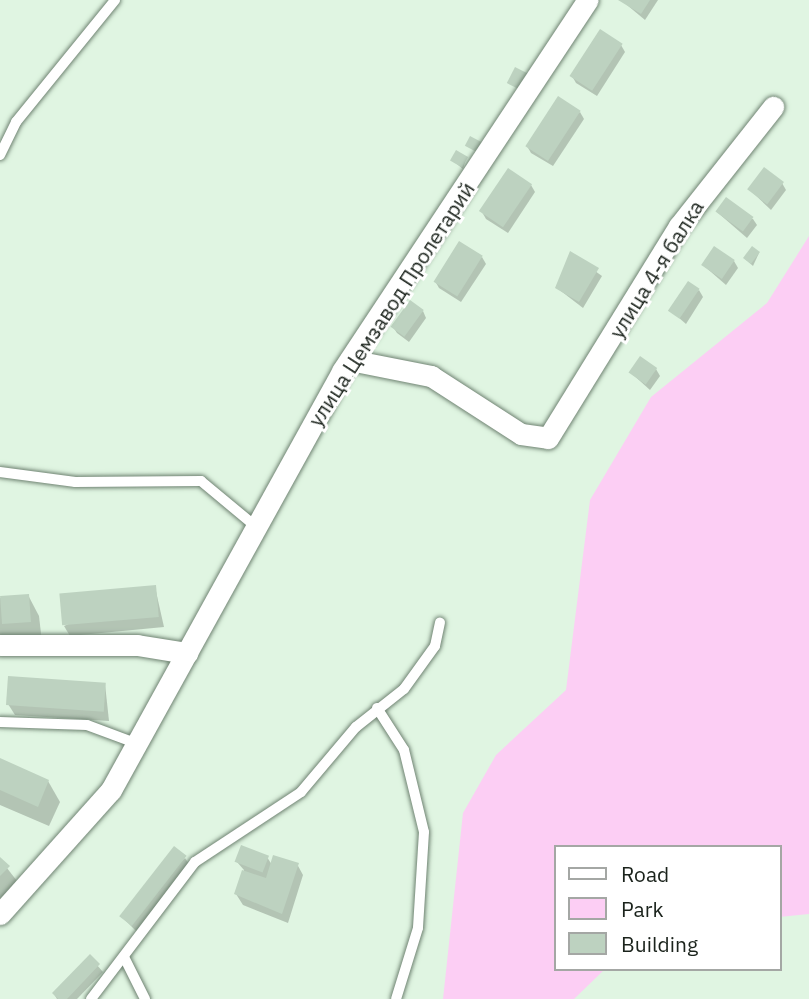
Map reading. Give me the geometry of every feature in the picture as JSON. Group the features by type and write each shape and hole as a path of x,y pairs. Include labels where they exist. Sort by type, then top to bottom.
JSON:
{"street":[{"name":"улица Цемзавод Пролетарий","path":"0,914 111,790 254,525 350,360 588,0"},
{"name":"улица 4-я балка","path":"350,360 431,376 521,434 548,438 679,226 773,107"},
{"path":"0,645 138,645 187,653"}],"lane":[{"path":"0,155 16,122 115,0"},
{"path":"0,472 75,482 201,481 254,525"},
{"path":"91,999 195,862 301,792 377,708 421,667 440,623"},
{"path":"377,708 404,750 424,832 418,928 396,999"},
{"path":"0,722 87,724 138,744"},
{"path":"124,957 145,999"}],"green space":[{"path":"809,236 809,914 781,917 781,845 554,845 554,971 603,971 574,999 443,999 463,813 496,755 566,690 590,500 651,397 767,303"}],"building":[{"path":"618,0 650,0 641,14"},
{"path":"600,29 623,44 592,91 570,76"},
{"path":"515,67 529,74 521,90 507,83"},
{"path":"558,96 581,111 548,161 525,146"},
{"path":"470,136 483,143 478,153 465,146"},
{"path":"456,150 468,157 462,167 450,160"},
{"path":"764,167 784,182 767,204 747,189"},
{"path":"508,168 532,184 503,227 479,211"},
{"path":"726,197 754,217 743,232 715,212"},
{"path":"459,241 483,256 457,297 434,282"},
{"path":"714,246 735,260 722,279 701,265"},
{"path":"752,246 760,252 751,264 743,258"},
{"path":"570,251 599,268 579,302 555,288"},
{"path":"688,281 700,289 679,319 668,311"},
{"path":"410,300 424,310 404,337 391,327"},
{"path":"640,356 657,368 646,384 629,372"},
{"path":"156,585 159,617 62,625 59,593"},
{"path":"29,594 31,622 2,624 0,596"},
{"path":"8,676 106,683 104,712 6,705"},
{"path":"0,758 49,780 38,807 0,790"},
{"path":"241,845 269,856 263,873 235,862"},
{"path":"174,846 187,856 132,926 119,916"},
{"path":"273,855 299,863 282,914 234,894 242,870 266,878"},
{"path":"0,857 10,866 0,876"},
{"path":"90,954 100,964 67,999 58,999 52,993"}]}
